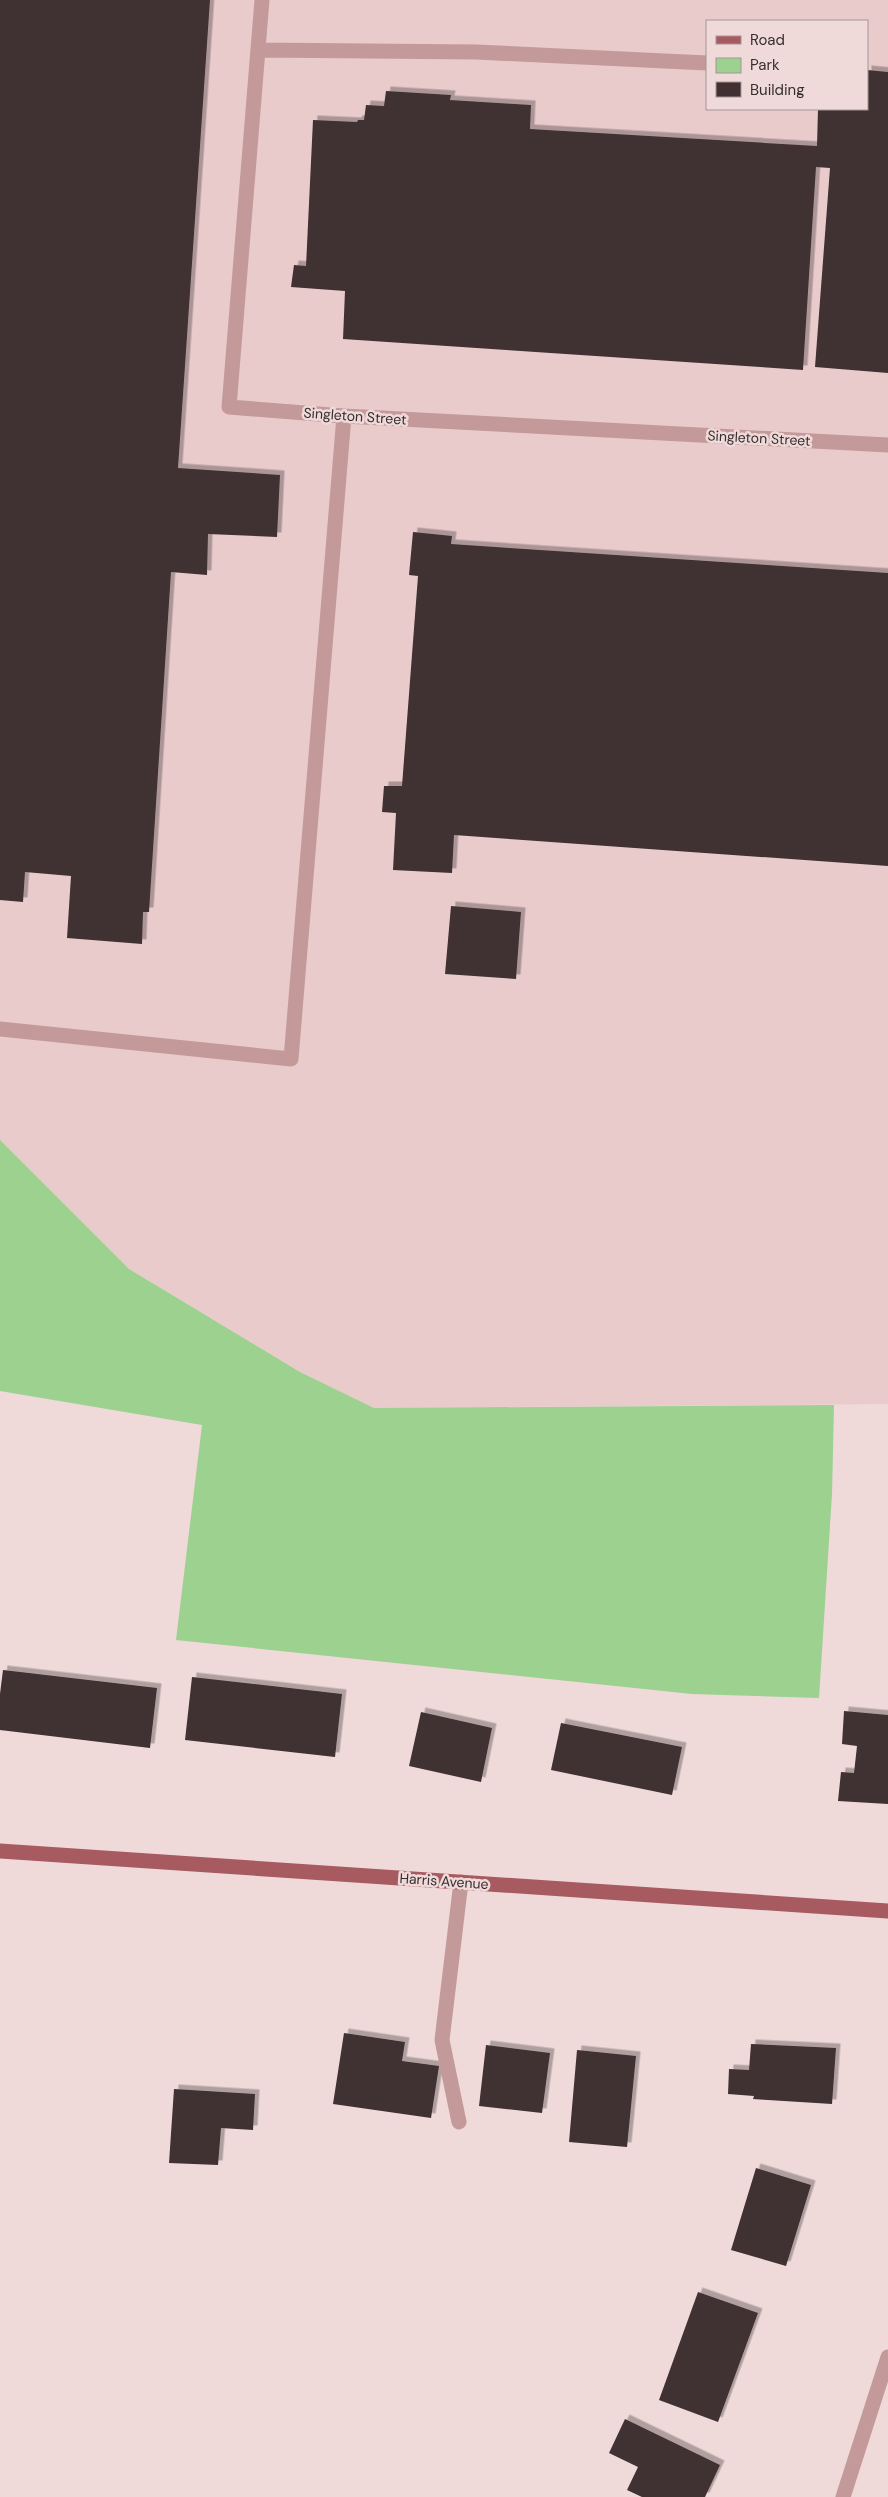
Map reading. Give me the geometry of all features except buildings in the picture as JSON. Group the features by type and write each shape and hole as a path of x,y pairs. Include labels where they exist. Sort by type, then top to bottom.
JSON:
{"main road":[{"name":"Harris Avenue","path":"0,1851 888,1911"}],"street":[{"name":"Singleton Street","path":"262,0 229,407 344,416 888,445"},
{"path":"259,50 476,52 706,63"},
{"path":"0,1029 292,1059 344,416"},
{"path":"459,2122 442,2040 461,1882"},
{"path":"843,2497 888,2357"}],"shaded area":[{"path":"0,0 888,0 888,1404 374,1408 300,1372 129,1269 0,1140"}],"green space":[{"path":"0,1140 129,1269 300,1372 374,1408 834,1405 832,1494 819,1698 692,1694 176,1640 202,1425 0,1391"}]}
